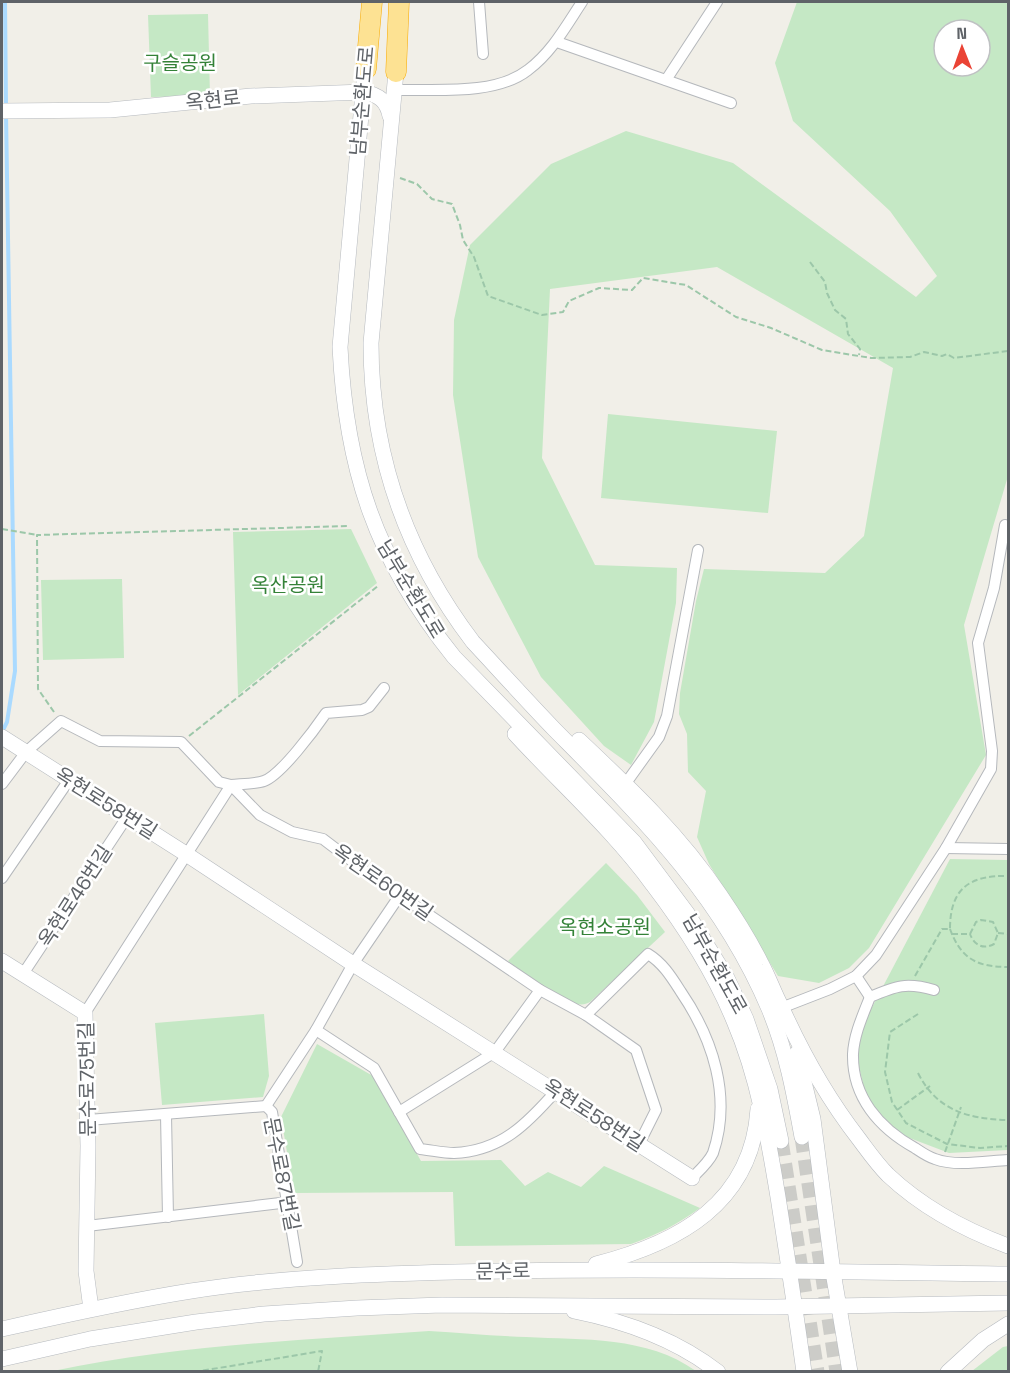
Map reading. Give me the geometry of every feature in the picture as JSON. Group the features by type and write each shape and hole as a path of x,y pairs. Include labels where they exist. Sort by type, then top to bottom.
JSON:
{"highway":[{"path":"366,69 372,2"},
{"path":"395,81 399,2"}],"main road":[{"name":"남부순환도로","path":"367,2 366,69 340,347 342,389 348,433 358,477 373,525 410,596 429,626 454,657 634,842 687,913 727,978 746,1019 770,1089 782,1141"},
{"name":"남부순환도로","path":"404,2 371,343 371,383 377,426 385,465 402,516 451,614 473,642 650,827 680,861 708,901 750,968 769,1010 793,1085 802,1137"},
{"name":"옥현로","path":"2,111 110,110 251,96 364,92"},
{"path":"364,92 378,96 385,102 391,120"},
{"path":"451,614 503,669 626,783 691,856 718,893 762,965 781,1008 848,1126 887,1174 908,1192 946,1217 1008,1246"},
{"path":"429,626 472,686 652,883 717,982 735,1022 758,1091 766,1126 804,1371"},
{"name":"옥현로58번길","path":"2,737 353,964 556,1090 692,1178"},
{"path":"2,961 85,1013"},
{"path":"781,1008 805,1081 813,1119 850,1371"},
{"name":"문수로75번길","path":"85,1013 88,1120 86,1271 91,1310"},
{"path":"566,1270 610,1260 652,1246 690,1227 718,1204 739,1176 753,1145 758,1091"},
{"name":"문수로","path":"2,1329 192,1291 352,1276 623,1269 1008,1274"},
{"name":"문수로","path":"2,1359 90,1339 196,1322 264,1314 357,1308 535,1305 795,1307 1008,1303"},
{"path":"535,1305 586,1314 634,1328 684,1350 718,1371"},
{"path":"948,1371 983,1340 1008,1324"}],"street":[{"path":"479,2 483,54"},
{"path":"395,81 470,89 498,85 527,71 557,42 582,2"},
{"path":"666,80 717,2"},
{"path":"557,42 731,103"},
{"path":"781,1008 856,976 876,955 946,848 991,769 992,751 978,643 994,588 1005,525"},
{"path":"626,783 659,737 667,716 698,550"},
{"path":"186,854 231,785 265,781 285,764 326,714 362,710 369,707 384,688"},
{"path":"2,784 26,752 61,721 100,741 182,742"},
{"name":"옥현로60번길","path":"182,742 219,782 231,785 260,814 292,832 323,839 400,895 540,990 586,1015 636,1050 656,1110 639,1144"},
{"path":"2,878 69,780"},
{"name":"옥현로46번길","path":"23,974 127,817"},
{"path":"946,848 1008,849"},
{"name":"문수로75번길","path":"85,1013 186,854"},
{"path":"353,964 400,895"},
{"path":"586,1015 648,954 668,972 689,1005 709,1044 718,1077 721,1111 712,1155 692,1178"},
{"name":"문수로87번길","path":"297,1262 273,1112 266,1106 316,1030 353,964"},
{"path":"856,976 870,996"},
{"path":"934,990 915,985 892,987 870,996 856,1035 854,1077 873,1116 891,1132 936,1160 966,1163 1008,1160"},
{"path":"399,1112 495,1052 540,990"},
{"path":"316,1030 374,1068 420,1149 454,1153 489,1147 530,1120 556,1090"},
{"path":"88,1120 266,1106"},
{"path":"166,1115 168,1217"},
{"path":"87,1226 289,1202"}],"path":[{"path":"386,175 417,184 432,199 452,204 463,240 474,256 488,296 542,315 563,312 568,301 599,288 632,290 643,278 686,285 736,317 771,328 822,350 871,358 910,357 924,352 942,356 947,354 954,358 1008,351"},
{"path":"810,262 825,282 827,293 835,310 846,319 848,334 860,349 859,355"},
{"path":"2,529 37,535 349,526"},
{"path":"37,535 38,689 61,721"},
{"path":"182,742 378,586"},
{"path":"1008,876 984,878 964,888 951,906 950,929 959,949 971,960 992,966 1008,967"},
{"path":"981,920 993,922 998,933 994,944 983,947 975,943 970,934 976,922 981,920"},
{"path":"915,985 915,974 942,929 950,929"},
{"path":"998,933 1008,934"},
{"path":"952,934 970,934"},
{"path":"918,1014 890,1032 885,1072 892,1102 897,1110 906,1123 947,1144 980,1148 1008,1146"},
{"path":"918,1073 926,1089 958,1114 1008,1120"},
{"path":"897,1110 930,1086"},
{"path":"947,1144 962,1107"},
{"path":"194,1371 322,1351 318,1371"}],"green space":[{"path":"797,2 1008,2 1008,476 964,625 986,755 869,948 849,968 819,983 778,976 709,864 697,837 706,791 688,772 687,734 679,714 680,693 704,569 825,573 864,536 893,368 717,267 550,289 542,458 595,565 677,568 676,603 654,722 631,765 604,746 541,677 478,557 453,395 454,320 470,245 551,164 626,131 733,163 916,297 937,276 890,211 793,121 775,63"},
{"name":"구슬공원","path":"208,14 210,96 151,97 148,15"},
{"path":"608,414 777,431 768,513 601,498"},
{"name":"옥산공원","path":"351,529 377,583 238,695 233,532"},
{"path":"122,579 124,658 43,660 41,580"},
{"path":"950,859 1008,860 1008,1150 949,1153 907,1137 883,1120 867,1100 857,1059 860,1033 868,1015"},
{"name":"옥현소공원","path":"606,863 637,895 665,932 590,1002 577,1004 551,991 508,961"},
{"path":"264,1014 269,1076 263,1097 162,1105 155,1023"},
{"path":"317,1044 373,1076 421,1161 501,1160 525,1186 548,1172 581,1187 604,1166 700,1208 667,1229 631,1244 455,1246 453,1192 294,1193 281,1117"},
{"path":"429,1331 614,1342 657,1351 696,1371 53,1371 193,1349"},
{"path":"1008,1346 1008,1371 972,1371 1003,1347"}],"waterway":[{"path":"5,2 6,106"},
{"path":"2,732 7,722 15,671 6,114"}],"tunnel":[{"path":"802,1137 837,1372"},
{"path":"781,1141 817,1372"}]}
